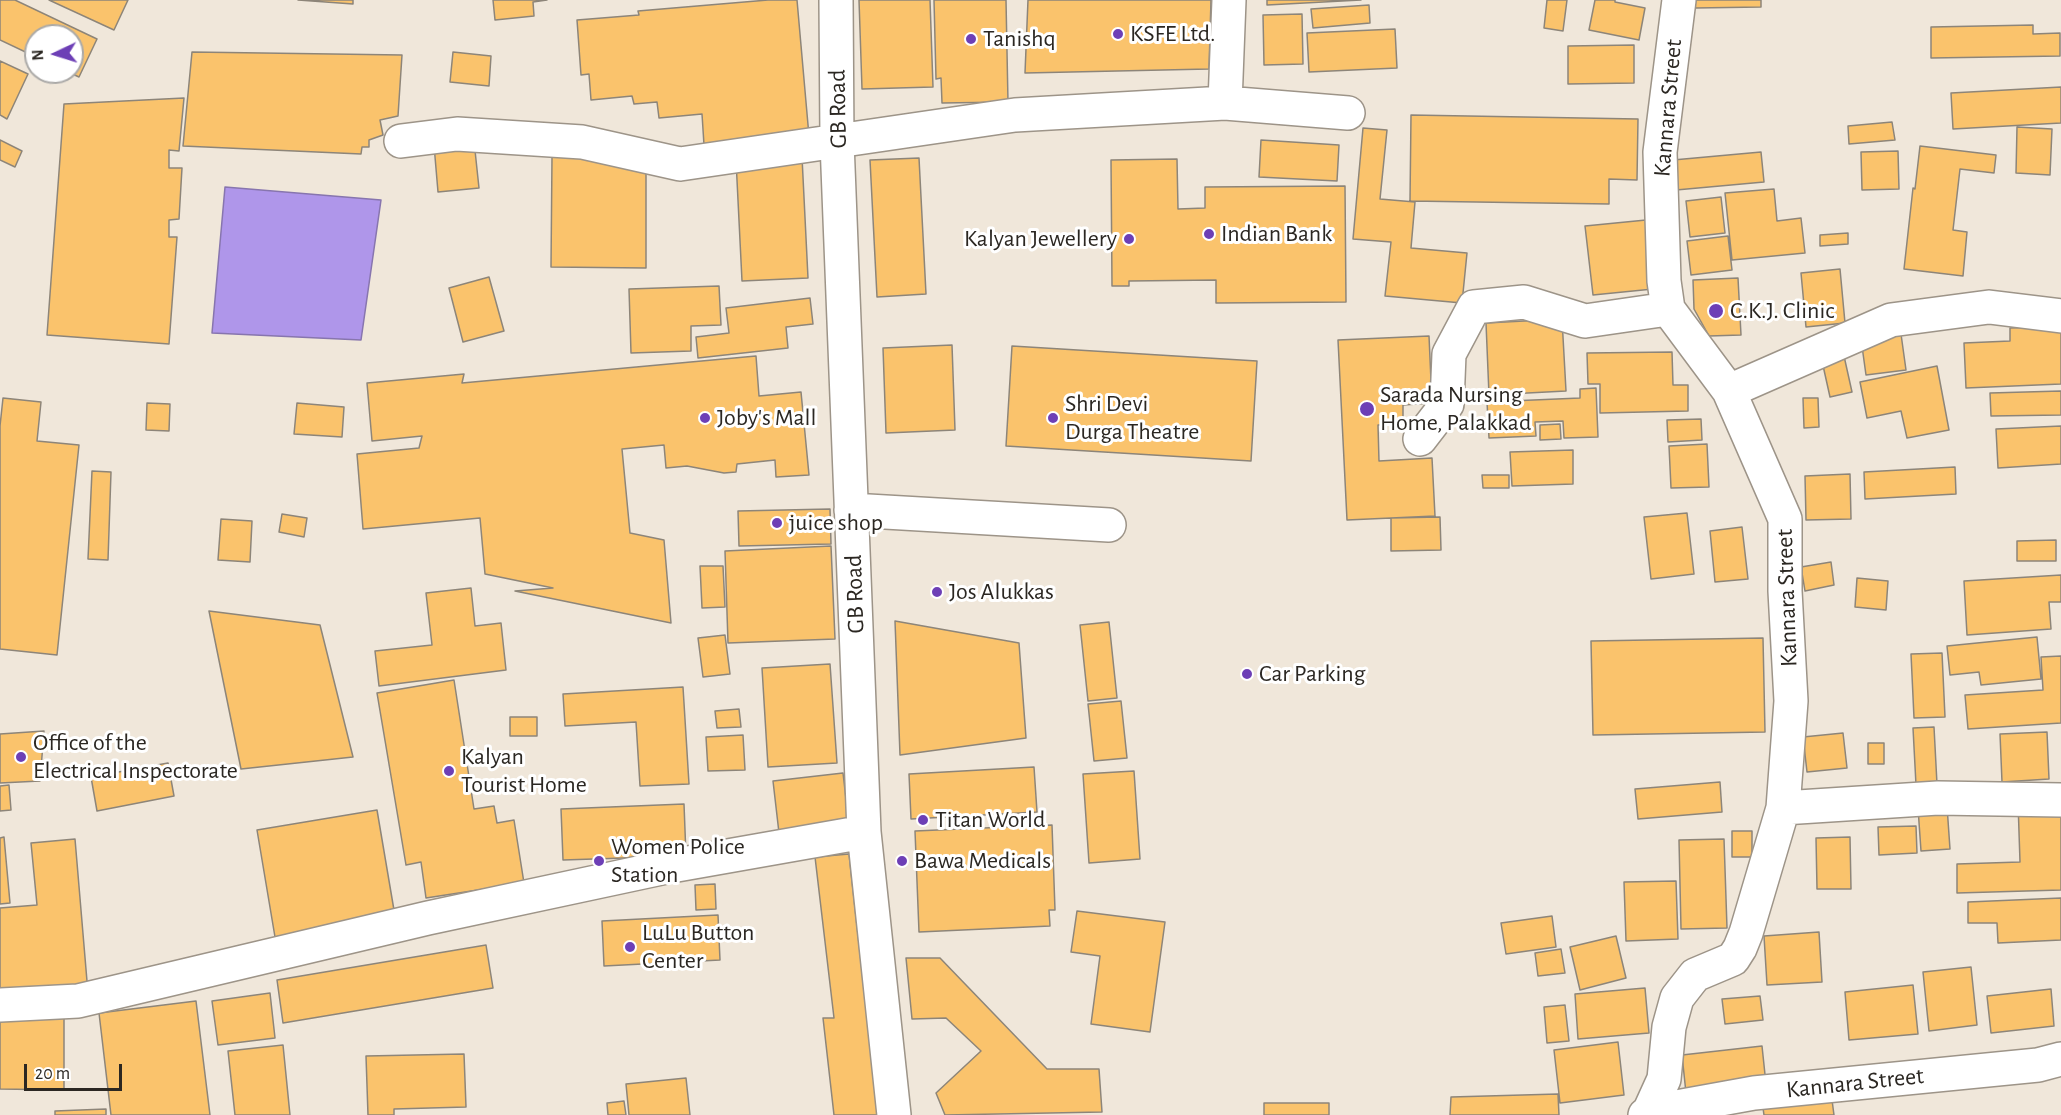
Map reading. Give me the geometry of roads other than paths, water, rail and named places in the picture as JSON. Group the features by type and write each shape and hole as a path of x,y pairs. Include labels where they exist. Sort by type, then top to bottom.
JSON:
{"street":[{"name":"GB Road","path":"837,0 837,142 864,831 894,1115"},
{"path":"1226,103 1229,0"},
{"name":"Kannara Street","path":"1647,1113 1664,1079 1669,1027 1677,998 1695,975 1732,959 1740,948 1783,808 1791,701 1785,591 1785,519 1729,391 1668,309 1664,281 1660,152 1679,0"},
{"path":"401,141 457,134 582,142 680,164 1015,115 1226,103 1348,113"},
{"path":"1420,439 1447,404 1449,354 1474,307 1524,302 1585,321 1668,309"},
{"path":"1729,391 1891,320 1989,307 2061,316"},
{"path":"851,510 1109,525"},
{"path":"1783,808 1938,798 2061,800"},
{"path":"0,1005 78,1001 451,913 671,866 864,831"},
{"name":"Kannara Street","path":"1647,1113 1754,1093 2038,1065 2061,1059"}],"place":[{"name":"KSFE Ltd.","path":"1118,34"},
{"name":"Tanishq","path":"971,39"},
{"name":"Indian Bank","path":"1209,234"},
{"name":"Kalyan Jewellery","path":"1129,239"},
{"name":"C.K.J. Clinic","path":"1716,311"},
{"name":"Sarada Nursing Home, Palakkad","path":"1367,409"},
{"name":"Joby's Mall","path":"705,418"},
{"name":"Shri Devi Durga Theatre","path":"1053,418"},
{"name":"juice shop","path":"777,523"},
{"name":"Jos Alukkas","path":"937,592"},
{"name":"Car Parking","path":"1247,674"},
{"name":"Office of the Electrical Inspectorate","path":"21,757"},
{"name":"Kalyan Tourist Home","path":"449,771"},
{"name":"Titan World","path":"923,820"},
{"name":"Women Police Station","path":"599,861"},
{"name":"Bawa Medicals","path":"902,861"},
{"name":"LuLu Button Center","path":"630,947"}]}
